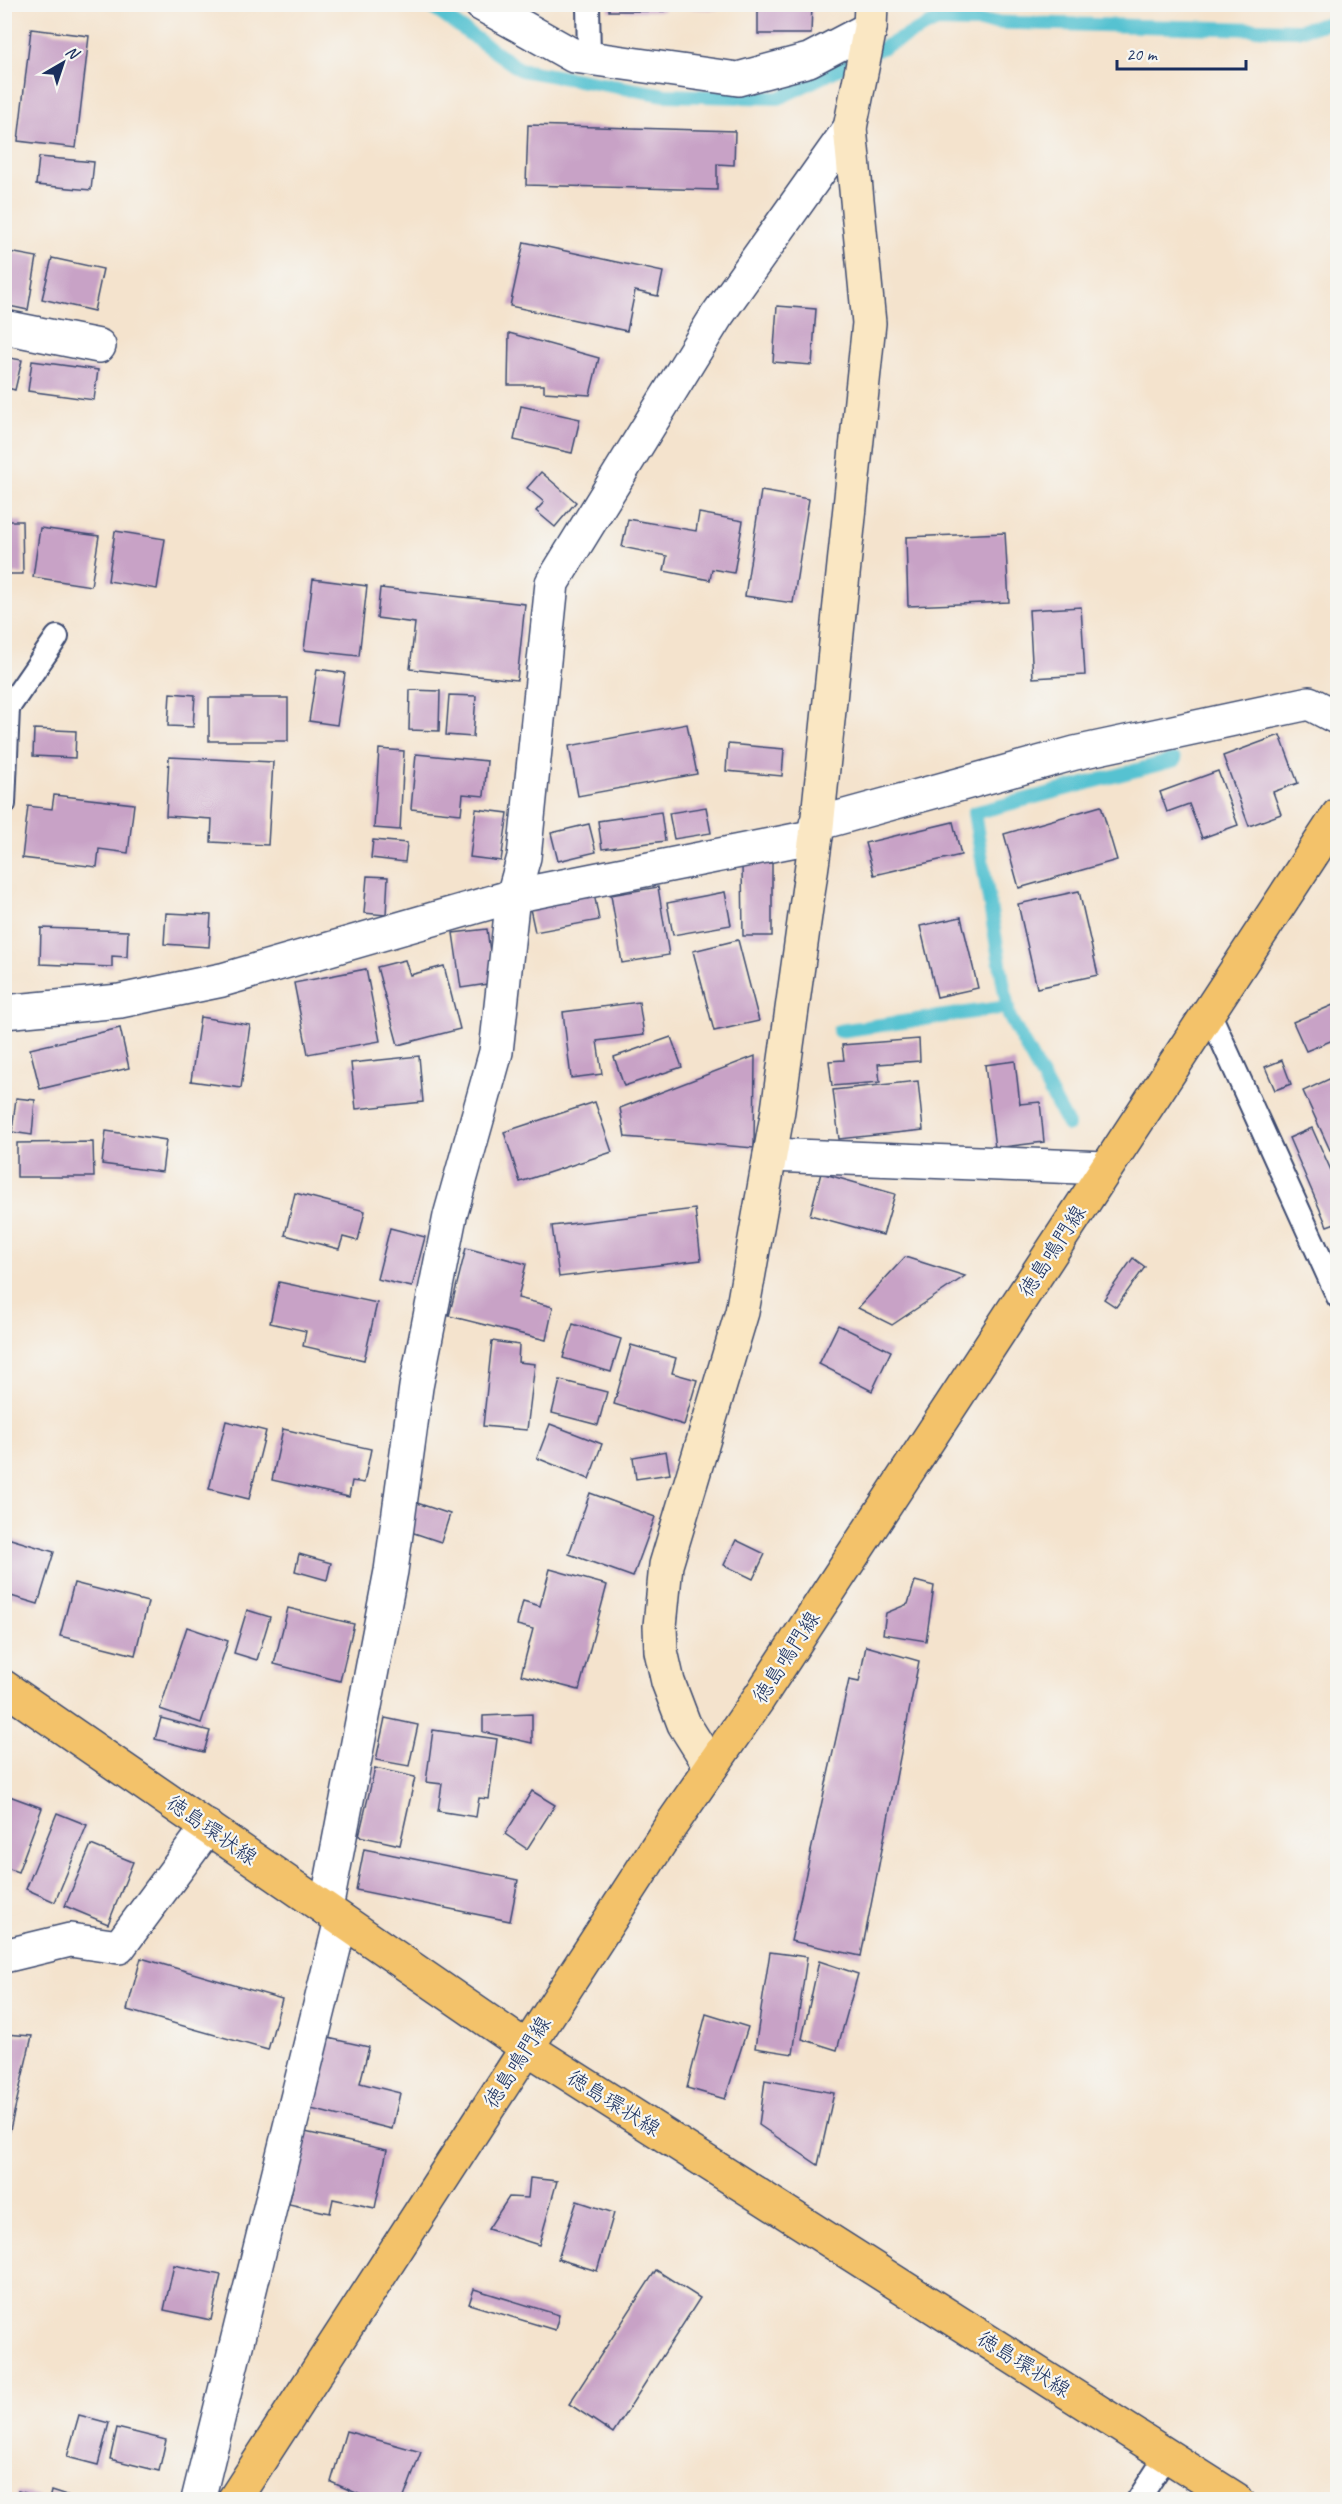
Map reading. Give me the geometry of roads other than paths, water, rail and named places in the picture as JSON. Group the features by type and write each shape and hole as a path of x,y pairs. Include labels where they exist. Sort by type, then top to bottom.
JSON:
{"main road":[{"name":"徳島鳴門線","path":"234,2499 526,2047 711,1767 766,1688 1338,815"},
{"name":"徳島環状線","path":"4,1687 526,2047 1237,2499"}],"street":[{"path":"481,4 574,56 738,79 810,60 870,23"},
{"path":"711,1767 684,1724 668,1682 661,1651 660,1626 666,1565 742,1312 770,1155 816,830 869,323 850,128 870,23"},
{"path":"198,2499 334,1914 391,1570 416,1387 450,1216 496,1052 513,896 524,857 552,583 716,317 850,128"},
{"path":"4,327 99,346"},
{"path":"4,1012 120,1001 222,980 513,896 816,830 1074,753 1309,703 1338,718"},
{"path":"770,1155 1106,1168"},
{"path":"4,1956 70,1940 119,1947 208,1827"}],"lane":[{"path":"588,4 589,58"},
{"path":"4,804 8,708 57,637"},
{"path":"1209,1012 1338,1297"},
{"path":"1138,2499 1158,2469"}],"waterway":[{"path":"427,4 521,70 665,95 779,98 937,21 1298,30 1338,21"},
{"path":"1068,1125 1009,1016 974,813 1175,760"},
{"path":"839,1031 1008,1007"}]}
